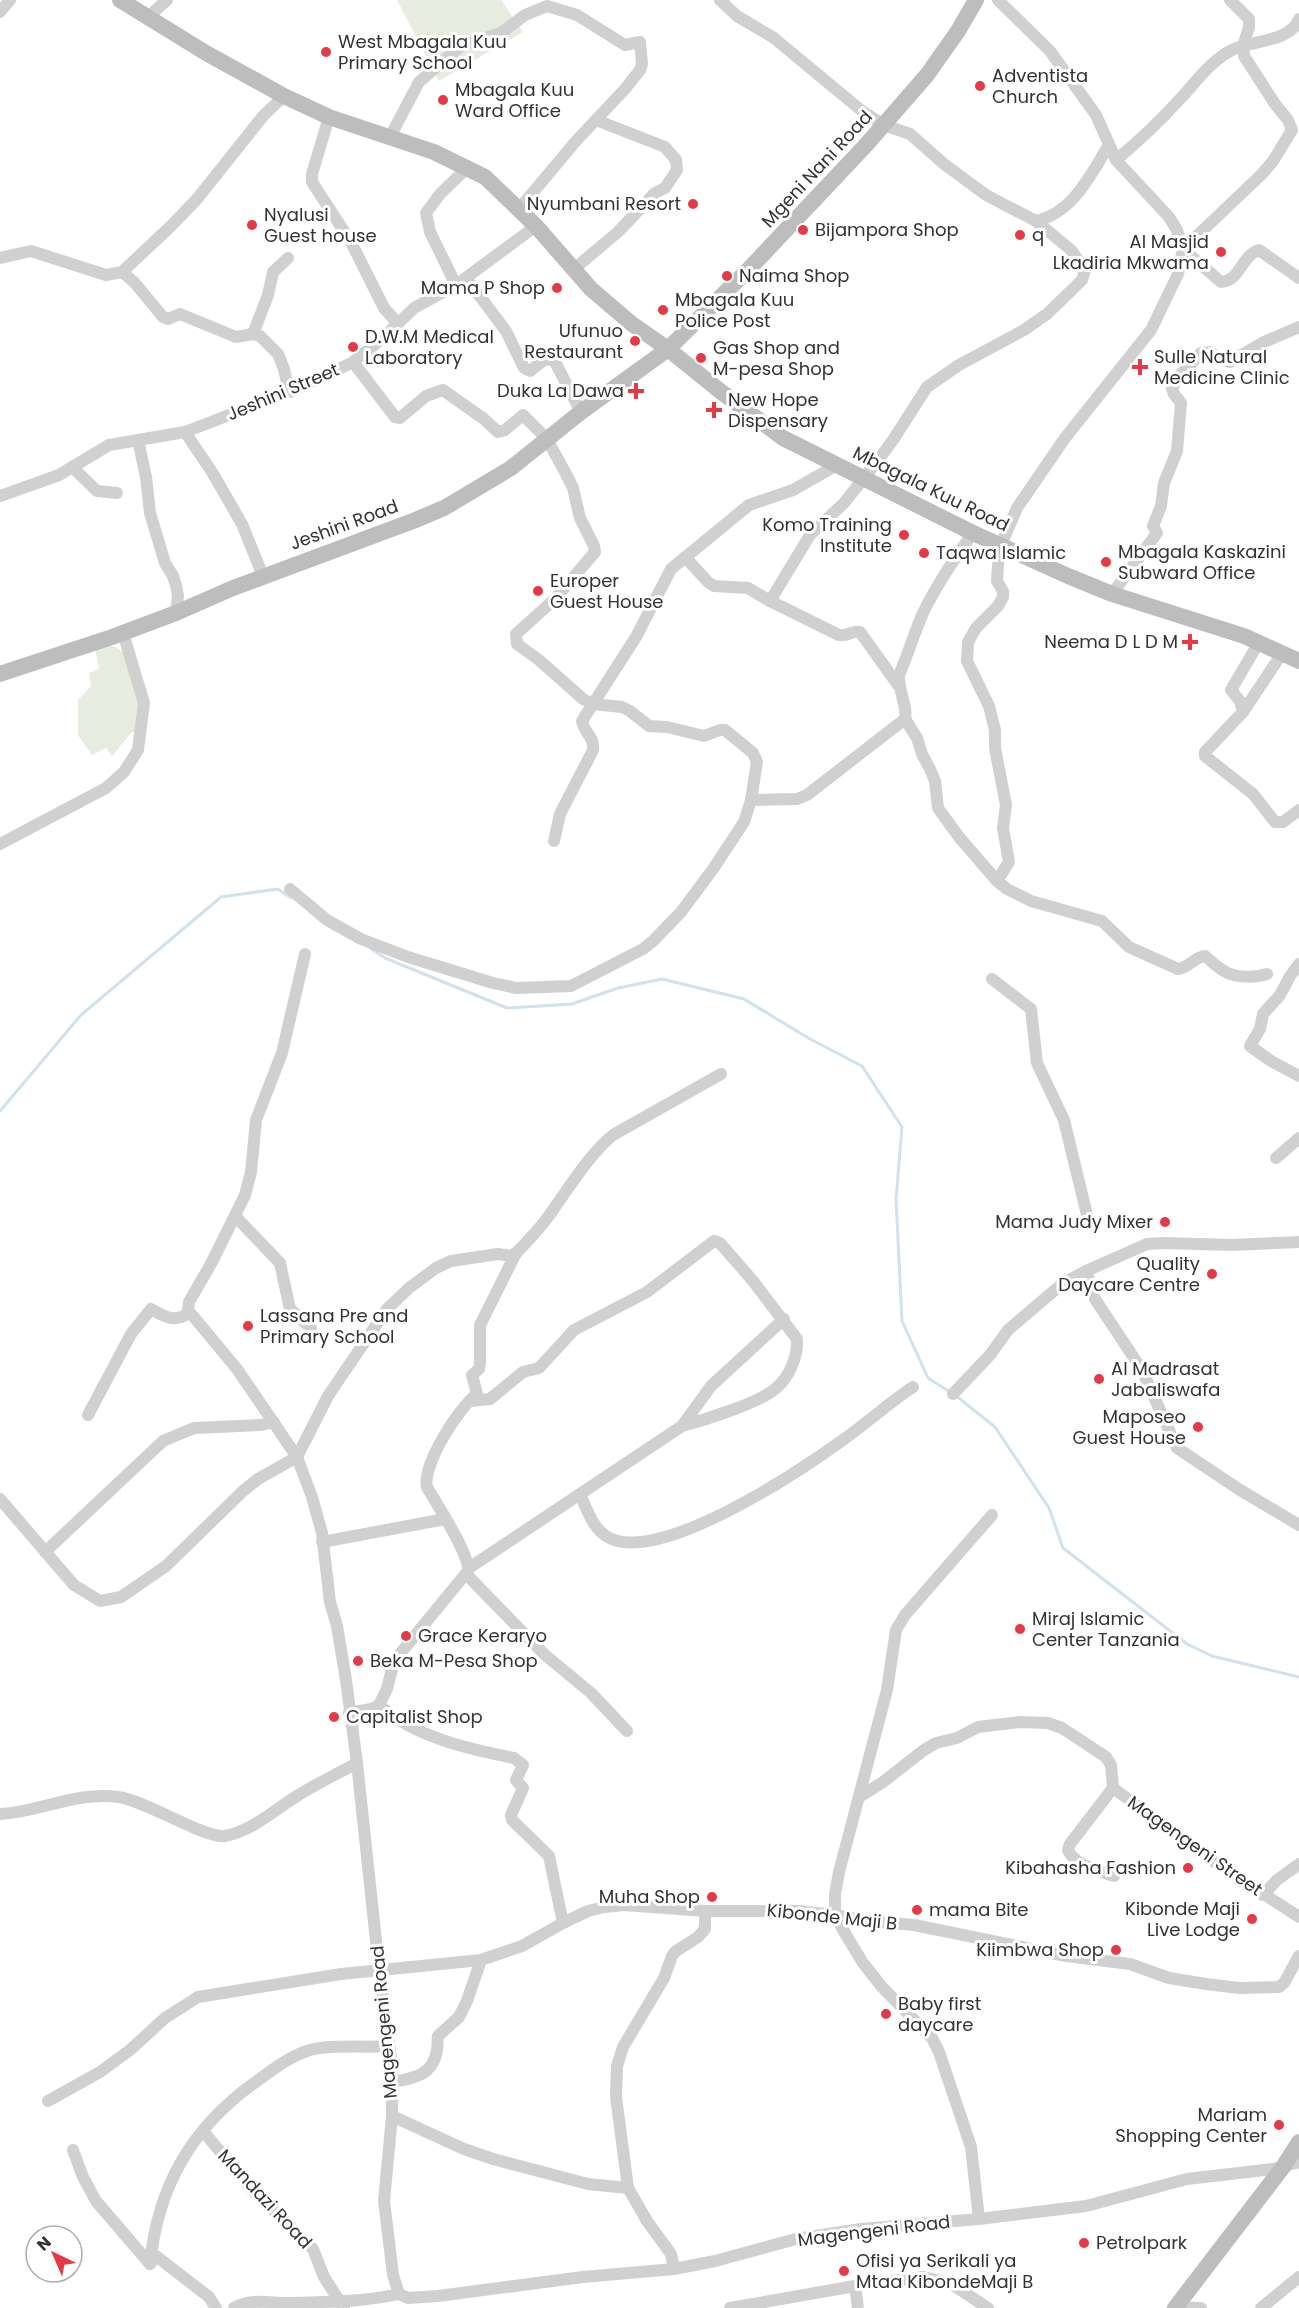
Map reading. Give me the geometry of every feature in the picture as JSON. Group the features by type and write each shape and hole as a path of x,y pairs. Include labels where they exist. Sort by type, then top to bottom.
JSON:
{"street":[{"path":"0,12 10,0"},
{"path":"120,0 148,16 167,0"},
{"path":"720,0 737,16 774,38 862,111 885,125 910,134 944,164 986,195 1036,221 1078,258 1085,270 1085,275 1047,314 1024,330 959,365 927,387 893,440 864,478 844,503 810,536 770,601"},
{"path":"997,880 1009,862 1003,828 1005,800 991,712 967,662 968,642 976,628 998,606 1003,597 1003,591 997,581 1001,545 1017,508 1065,438 1151,330 1178,274 1183,249 1177,230 1169,217 1116,160 1096,115 1050,51 998,0"},
{"path":"1183,249 1262,174 1291,132 1288,120 1245,58 1243,46 1249,20 1230,0"},
{"name":"Mgeni Nani Road","path":"668,349 750,268 885,125 927,75 958,31 972,1"},
{"path":"390,137 419,82 461,46 501,33 525,15 547,6 577,15 626,45 641,43 640,70 519,209"},
{"name":"Mbagala Kuu Road","path":"148,16 206,53 284,96 330,117 434,152 485,177 536,226 591,289 633,324 783,438 973,533 1112,594 1259,642 1299,661"},
{"path":"1116,160 1160,120 1221,57 1243,46 1288,32 1299,19"},
{"path":"0,258 31,251 106,275 122,272 197,199 263,116 284,96"},
{"path":"330,117 312,174 312,182 351,242 384,308 398,324"},
{"path":"574,269 618,232 655,193 665,188 677,170 676,160 665,147 596,120"},
{"path":"1036,221 1057,214 1077,194 1109,145"},
{"path":"467,168 440,194 426,213 430,232 461,282 506,331 524,368 530,371 545,358 554,360 581,412"},
{"name":"Jeshini Street","path":"0,496 56,477 109,445 185,432 289,392 353,362 414,308 461,282 536,226"},
{"path":"1183,249 1221,282 1231,279 1251,253 1259,250 1299,278"},
{"path":"253,333 268,295 273,272 288,258"},
{"path":"122,272 134,282 163,317 168,319 180,314 236,337 253,333 260,336 278,354 289,392"},
{"path":"1112,594 1157,533 1153,526 1161,506 1164,483 1177,451 1182,403 1172,390 1174,384 1201,353 1210,352 1230,362 1264,342 1299,327"},
{"name":"Jeshini Road","path":"0,674 123,633 263,576 444,508 511,468 581,412 668,349"},
{"path":"290,889 327,920 362,939 408,957 464,975 516,988 571,986 643,949 673,922 744,822 751,800 757,762 756,758 726,730 704,736 666,727 649,726 622,707 593,704 583,699 517,644 516,634 555,599 595,552 580,518 573,488 547,439 524,415 505,430 498,432 484,419 443,390 426,396 398,418 390,411 353,362"},
{"path":"185,432 212,472 242,524 263,576"},
{"path":"138,440 146,477 150,513 165,563 176,585 178,596 176,613"},
{"path":"554,842 560,814 593,750 594,741 582,722 636,637 669,572 749,505 793,490 837,465"},
{"path":"73,468 97,491 117,493"},
{"path":"898,685 899,675 924,613 949,566 973,533"},
{"path":"685,557 714,586 748,588 839,635 845,636 856,631 860,632 898,685 906,712 905,719 917,738 935,781 938,807 959,837 1007,889 1031,901 1102,921 1129,947 1178,969 1185,968 1201,956 1205,956 1231,975 1267,974"},
{"path":"0,844 106,788 124,772 138,750 144,703 123,633"},
{"path":"1243,712 1240,701 1231,690 1259,642"},
{"path":"1281,654 1243,712 1205,752 1206,756 1253,794 1275,822 1283,822 1299,810"},
{"path":"751,800 797,799 807,795 905,719"},
{"path":"88,1415 131,1334 151,1309 168,1319 183,1317 189,1313 189,1302 236,1217 249,1184 256,1120 282,1053 305,954"},
{"path":"1299,964 1280,996 1263,1014 1260,1029 1250,1046 1271,1061 1299,1076"},
{"path":"992,980 1031,1009 1037,1063 1064,1120 1088,1219"},
{"path":"0,1499 74,1585 100,1601 121,1597 166,1566 258,1479 297,1457 328,1396 393,1302 409,1288 445,1263 464,1258 498,1254 511,1256 516,1253 542,1226 588,1161 605,1142 721,1074"},
{"path":"1276,1158 1299,1138"},
{"path":"236,1217 280,1263 290,1309 311,1328"},
{"path":"349,1713 372,1709 379,1705 387,1689 394,1661 467,1571 682,1426 710,1418 768,1394 785,1378 798,1345 796,1335 784,1319 720,1243 714,1241 647,1292 581,1325 539,1368 523,1372 490,1399 470,1401"},
{"path":"953,1394 990,1355 1008,1330 1062,1284 1086,1270 1147,1244 1232,1245 1299,1242"},
{"path":"516,1253 478,1330 480,1363 479,1369 472,1376 477,1394 450,1427 429,1468 427,1487 461,1547 467,1571 544,1654 591,1693 627,1731"},
{"path":"1086,1270 1095,1299 1142,1370 1177,1448 1240,1490 1299,1525"},
{"name":"Magengeni Road","path":"189,1313 237,1369 297,1457 322,1533 330,1602 338,1637 357,1763 393,2082 384,2201 393,2275 399,2294 408,2298 417,2298 583,2277 674,2269 815,2236 861,2229 979,2219 1086,2206 1187,2179 1294,2155"},
{"path":"682,1426 711,1386 784,1319"},
{"path":"580,1494 596,1526 604,1536 629,1544 654,1541 705,1522 740,1505 841,1442 889,1402 913,1387"},
{"path":"45,1552 163,1442 194,1428 261,1425 274,1422"},
{"path":"979,2219 971,2147 939,2052 932,2038 882,1987 863,1963 835,1915 835,1894 887,1690 896,1630 905,1615 992,1515"},
{"path":"322,1542 445,1519"},
{"path":"379,1705 403,1723 460,1745 488,1754 514,1758 521,1762 523,1765 516,1780 522,1788 512,1820 549,1856 563,1923"},
{"path":"861,1796 936,1743 957,1738 978,1727 1020,1722 1048,1724 1062,1728 1106,1757 1111,1765 1113,1788"},
{"path":"0,1814 14,1813 88,1796 118,1797 139,1802 198,1829 222,1837 240,1832 298,1795 357,1763"},
{"name":"Magengeni Street","path":"1114,1876 1081,1864 1070,1855 1068,1850 1070,1844 1113,1788 1213,1861 1299,1917"},
{"path":"1263,1895 1277,1880 1299,1864"},
{"name":"Kibonde Maji B","path":"48,2101 100,2072 136,2045 165,2018 198,1997 379,1969 481,1960 522,1946 563,1923 604,1906 624,1905 705,1911 759,1910 835,1915 866,1921 914,1925 1066,1956 1130,1964 1169,1978 1230,1987 1279,1987 1284,1983 1299,1956"},
{"path":"674,2269 671,2254 647,2221 628,2188 616,2097 617,2066 623,2047 664,1978 672,1956 705,1929 705,1911"},
{"path":"393,2082 414,2078 431,2068 437,2050 438,2036 459,2017 481,1960"},
{"path":"150,2264 159,2212 172,2177 185,2154 223,2108 296,2056 309,2051 389,2046"},
{"path":"392,2116 464,2149 493,2159 588,2184 628,2188"},
{"name":"Mandazi Road","path":"203,2131 253,2191 313,2249 324,2277 341,2305"},
{"path":"73,2150 83,2177 96,2201 150,2264"},
{"path":"1176,2307 1294,2155"},
{"path":"150,2264 156,2256 227,2308"},
{"path":"730,2308 910,2277 938,2279 950,2283 988,2308"},
{"path":"1261,2308 1299,2277"},
{"path":"855,2286 858,2308"},
{"path":"234,2308 255,2302 341,2305 399,2294"},
{"path":"209,2297 216,2308"},
{"path":"1176,2307 1201,2308"}],"shaded area":[{"path":"397,0 501,0 523,32 439,81"},
{"path":"107,645 116,647 127,656 142,696 139,731 132,732 112,756 106,748 92,755 78,735 78,700 91,686 89,673 99,669 95,649"}],"waterway":[{"path":"0,1111 81,1015 221,897 278,889 291,898"},
{"path":"370,948 385,958 507,1008 572,1004 618,988 662,979 744,999 810,1039 862,1066 902,1127 896,1199 902,1321 928,1378 950,1392"},
{"path":"955,1395 995,1427 1049,1508 1063,1548 1187,1644 1212,1656 1299,1677"}],"place":[{"name":"West Mbagala Kuu Primary School","path":"326,52"},
{"name":"Adventista Church","path":"980,86"},
{"name":"Mbagala Kuu Ward Office","path":"443,100"},
{"name":"Nyumbani Resort","path":"693,204"},
{"name":"Nyalusi Guest house","path":"252,225"},
{"name":"Bijampora Shop","path":"803,230"},
{"name":"q","path":"1020,235"},
{"name":"Al Masjid Lkadiria Mkwama","path":"1221,252"},
{"name":"Naima Shop","path":"727,276"},
{"name":"Mama P Shop","path":"557,288"},
{"name":"Mbagala Kuu Police Post","path":"663,310"},
{"name":"Ufunuo Restaurant","path":"635,341"},
{"name":"D.W.M Medical Laboratory","path":"353,347"},
{"name":"Gas Shop and M-pesa Shop","path":"701,358"},
{"name":"Sulle Natural Medicine Clinic","path":"1140,367"},
{"name":"Duka La Dawa","path":"636,391"},
{"name":"New Hope Dispensary","path":"714,410"},
{"name":"Komo Training Institute","path":"904,535"},
{"name":"Taqwa Islamic","path":"924,553"},
{"name":"Mbagala Kaskazini Subward Office","path":"1106,562"},
{"name":"Europer Guest House","path":"538,591"},
{"name":"Neema D L D M","path":"1190,642"},
{"name":"Mama Judy Mixer","path":"1165,1222"},
{"name":"Quality Daycare Centre","path":"1212,1274"},
{"name":"Lassana Pre and Primary School","path":"248,1326"},
{"name":"Al Madrasat Jabaliswafa","path":"1099,1379"},
{"name":"Maposeo Guest House","path":"1198,1427"},
{"name":"Miraj Islamic Center Tanzania","path":"1020,1629"},
{"name":"Grace Keraryo","path":"406,1636"},
{"name":"Beka M-Pesa Shop","path":"358,1661"},
{"name":"Capitalist Shop","path":"334,1717"},
{"name":"Kibahasha Fashion","path":"1188,1868"},
{"name":"Muha Shop","path":"712,1897"},
{"name":"mama Bite","path":"917,1910"},
{"name":"Kibonde Maji Live Lodge","path":"1252,1919"},
{"name":"Kiimbwa Shop","path":"1116,1950"},
{"name":"Baby first daycare","path":"886,2014"},
{"name":"Mariam Shopping Center","path":"1279,2125"},
{"name":"Petrolpark","path":"1084,2243"},
{"name":"Ofisi ya Serikali ya Mtaa KibondeMaji B","path":"844,2271"}]}
